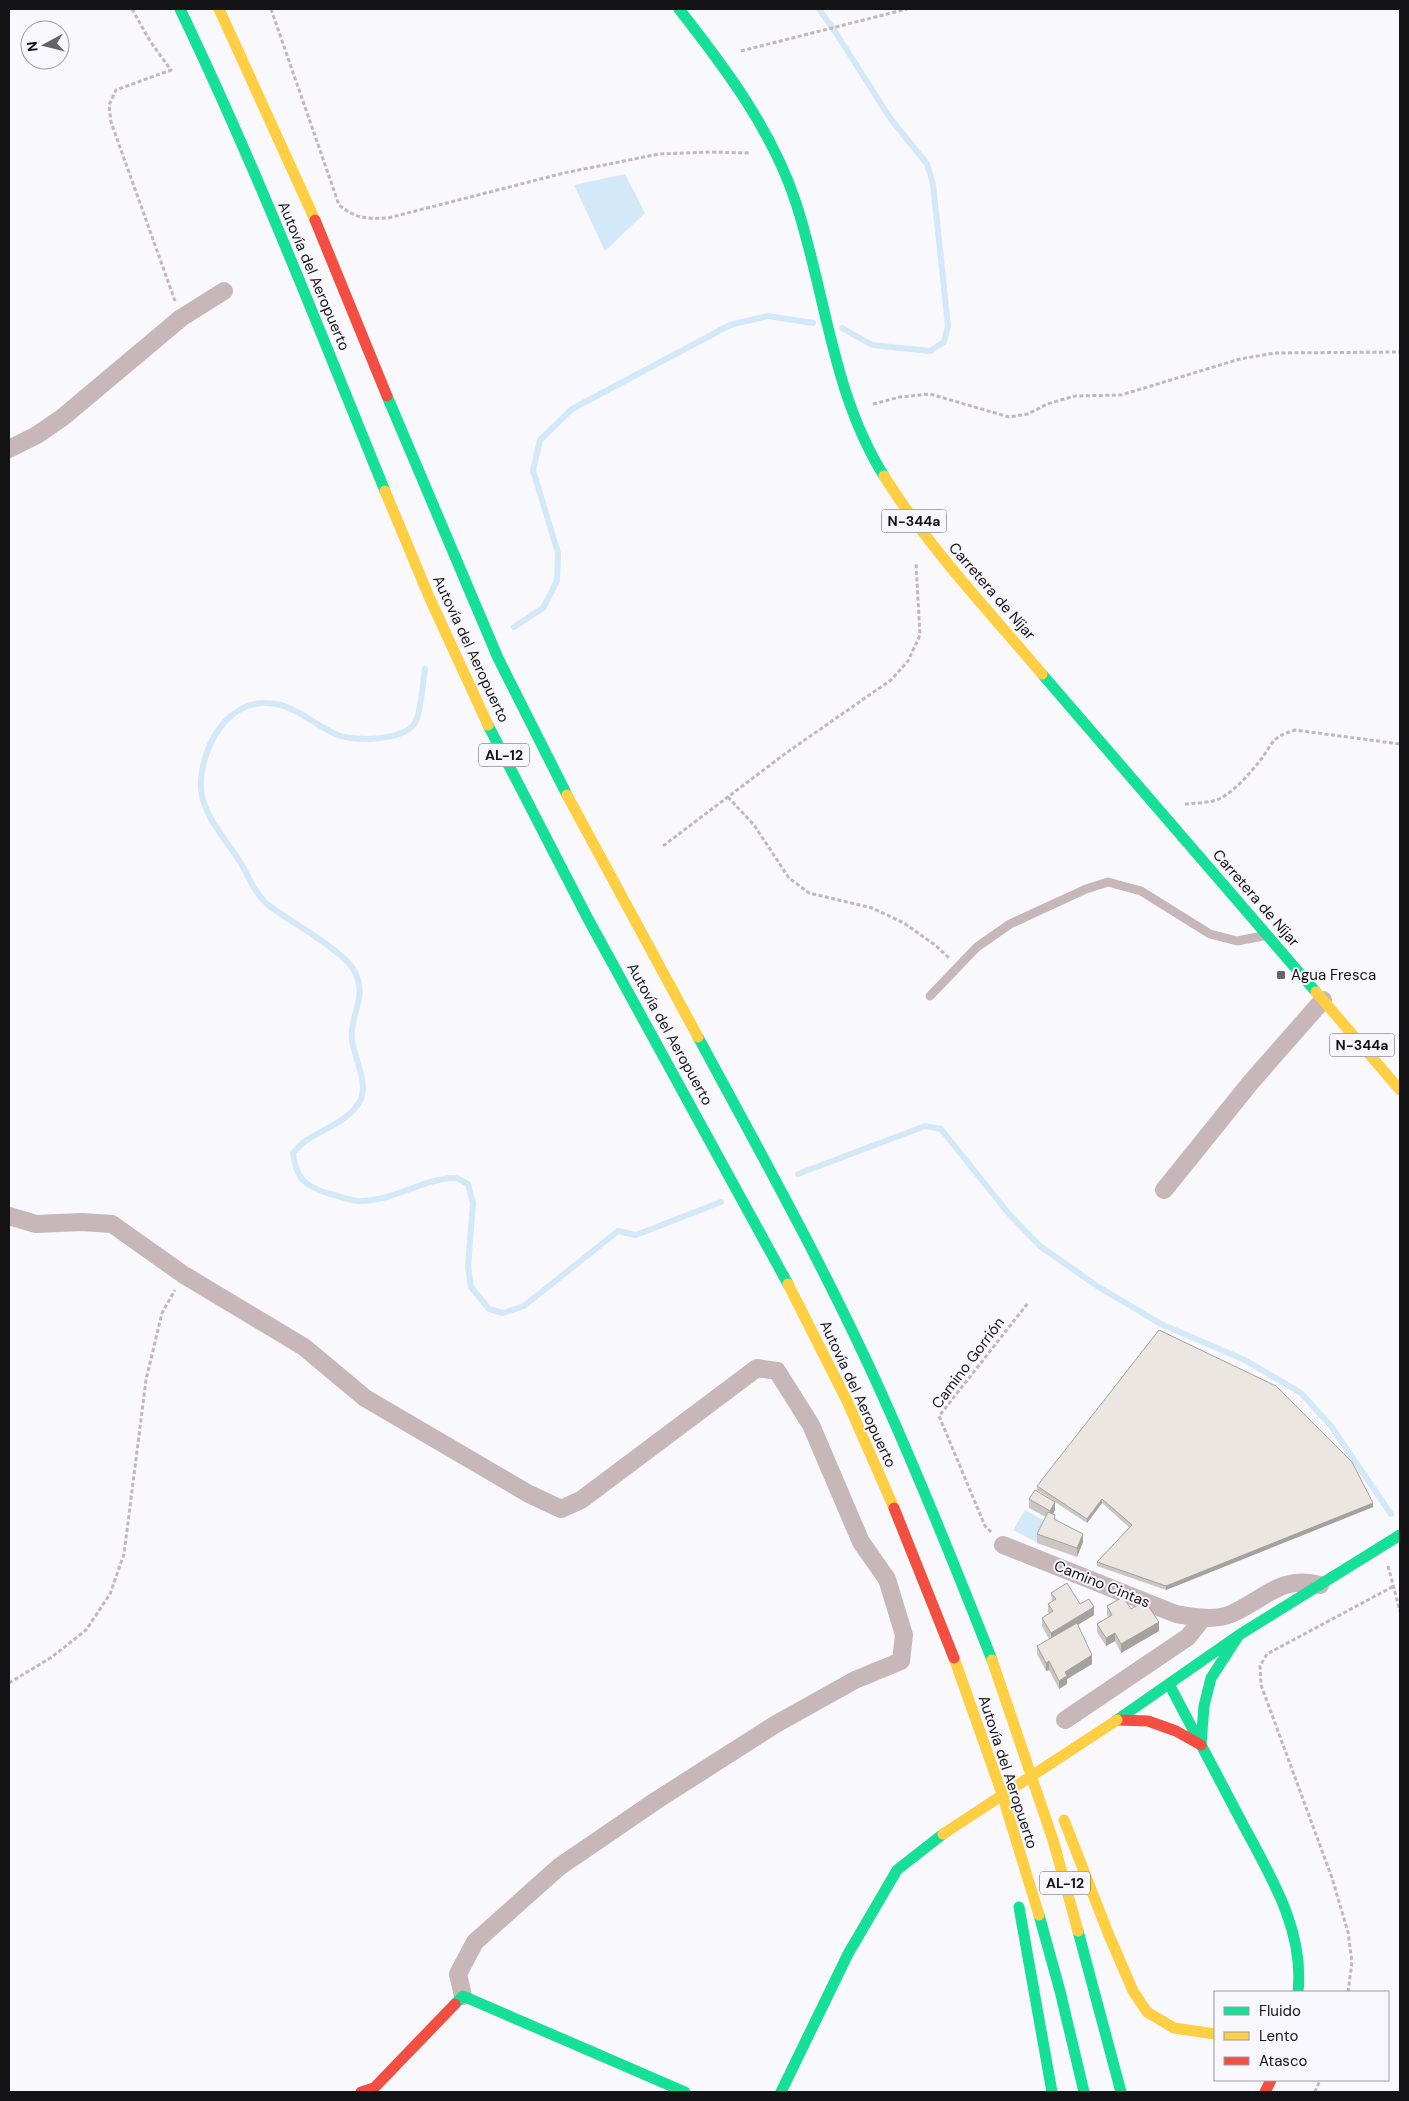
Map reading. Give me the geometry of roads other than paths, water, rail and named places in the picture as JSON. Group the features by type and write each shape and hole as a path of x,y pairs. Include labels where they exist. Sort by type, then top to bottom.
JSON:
{"main road":[{"name":"Autovía del Aeropuerto","path":"180,9 210,68 406,542 518,785 578,900 752,1215 804,1314 881,1476 948,1640 987,1746 1066,2013 1084,2092"},
{"name":"Autovía del Aeropuerto","path":"219,9 303,191 435,512 498,658 583,827 826,1277 888,1407 1000,1678 1053,1840 1121,2092"},
{"name":"Carretera de Níjar","path":"679,9 744,95 776,154 785,174 810,246 847,399 857,424 882,473 913,520 950,566 1400,1090"},
{"path":"781,2092 848,1954 897,1870 943,1834 1117,1720 1239,1635 1400,1535"},
{"path":"1201,1745 1204,1706 1211,1678 1239,1635"},
{"path":"1000,1678 1045,1777"},
{"path":"1169,1684 1285,1906 1297,1942 1301,1975 1298,1991"},
{"path":"1117,1720 1148,1721 1176,1731 1201,1745"},
{"path":"987,1746 1010,1862"},
{"path":"1061,1813 1133,1991 1147,2012 1174,2028 1214,2034"},
{"path":"1016,1891 1052,2092"},
{"path":"1289,1991 1301,1975"},
{"path":"361,2092 374,2088 463,1996 684,2092"},
{"path":"1265,2092 1271,2081"}],"street":[{"path":"9,449 37,435 63,417 181,318 224,291"},
{"path":"1164,1190 1256,1075 1323,1000"},
{"path":"9,1216 36,1224 82,1222 112,1224 184,1274 304,1348 365,1398 529,1494 561,1509 581,1500 757,1368 777,1371 811,1425 861,1542 887,1579 904,1635 901,1661 855,1680 776,1724 657,1800 559,1867 475,1942 458,1974 463,1996"},
{"name":"Camino Cintas","path":"1003,1545 1176,1614 1203,1618 1230,1614 1270,1590 1292,1582 1310,1582 1320,1585"},
{"path":"1065,1720 1188,1637 1203,1618"}],"lane":[{"path":"930,996 977,947 1010,924 1086,889 1108,882 1141,891 1210,934 1237,941 1268,935"}],"water":[{"path":"625,174 645,213 605,251 574,185"},
{"path":"1025,1510 1047,1522 1036,1542 1013,1530"}],"waterway":[{"path":"819,9 890,118 927,164 933,184 948,326 944,342 930,351 872,345 842,328"},
{"path":"514,627 543,608 557,581 558,553 533,470 540,440 572,409 730,325 768,316 813,323"},
{"path":"425,669 418,716 411,728 402,733 368,739 346,737 331,732 289,708 264,703 249,706 236,712 224,722 208,748 204,764 201,791 208,814 242,865 257,893 271,907 316,937 348,962 358,980 360,989 353,1022 352,1040 362,1077 363,1092 361,1099 356,1107 343,1119 311,1137 293,1153 299,1174 312,1187 357,1201 385,1198 442,1179 456,1178 468,1184 473,1203 468,1267 471,1287 489,1309 503,1313 524,1306 618,1231 636,1235 721,1202"},
{"path":"798,1174 925,1126 941,1129 1009,1214 1040,1246 1097,1286 1161,1324 1245,1360 1301,1393 1331,1426 1391,1514"}],"place":[{"name":"Agua Fresca","path":"1281,975"}]}
